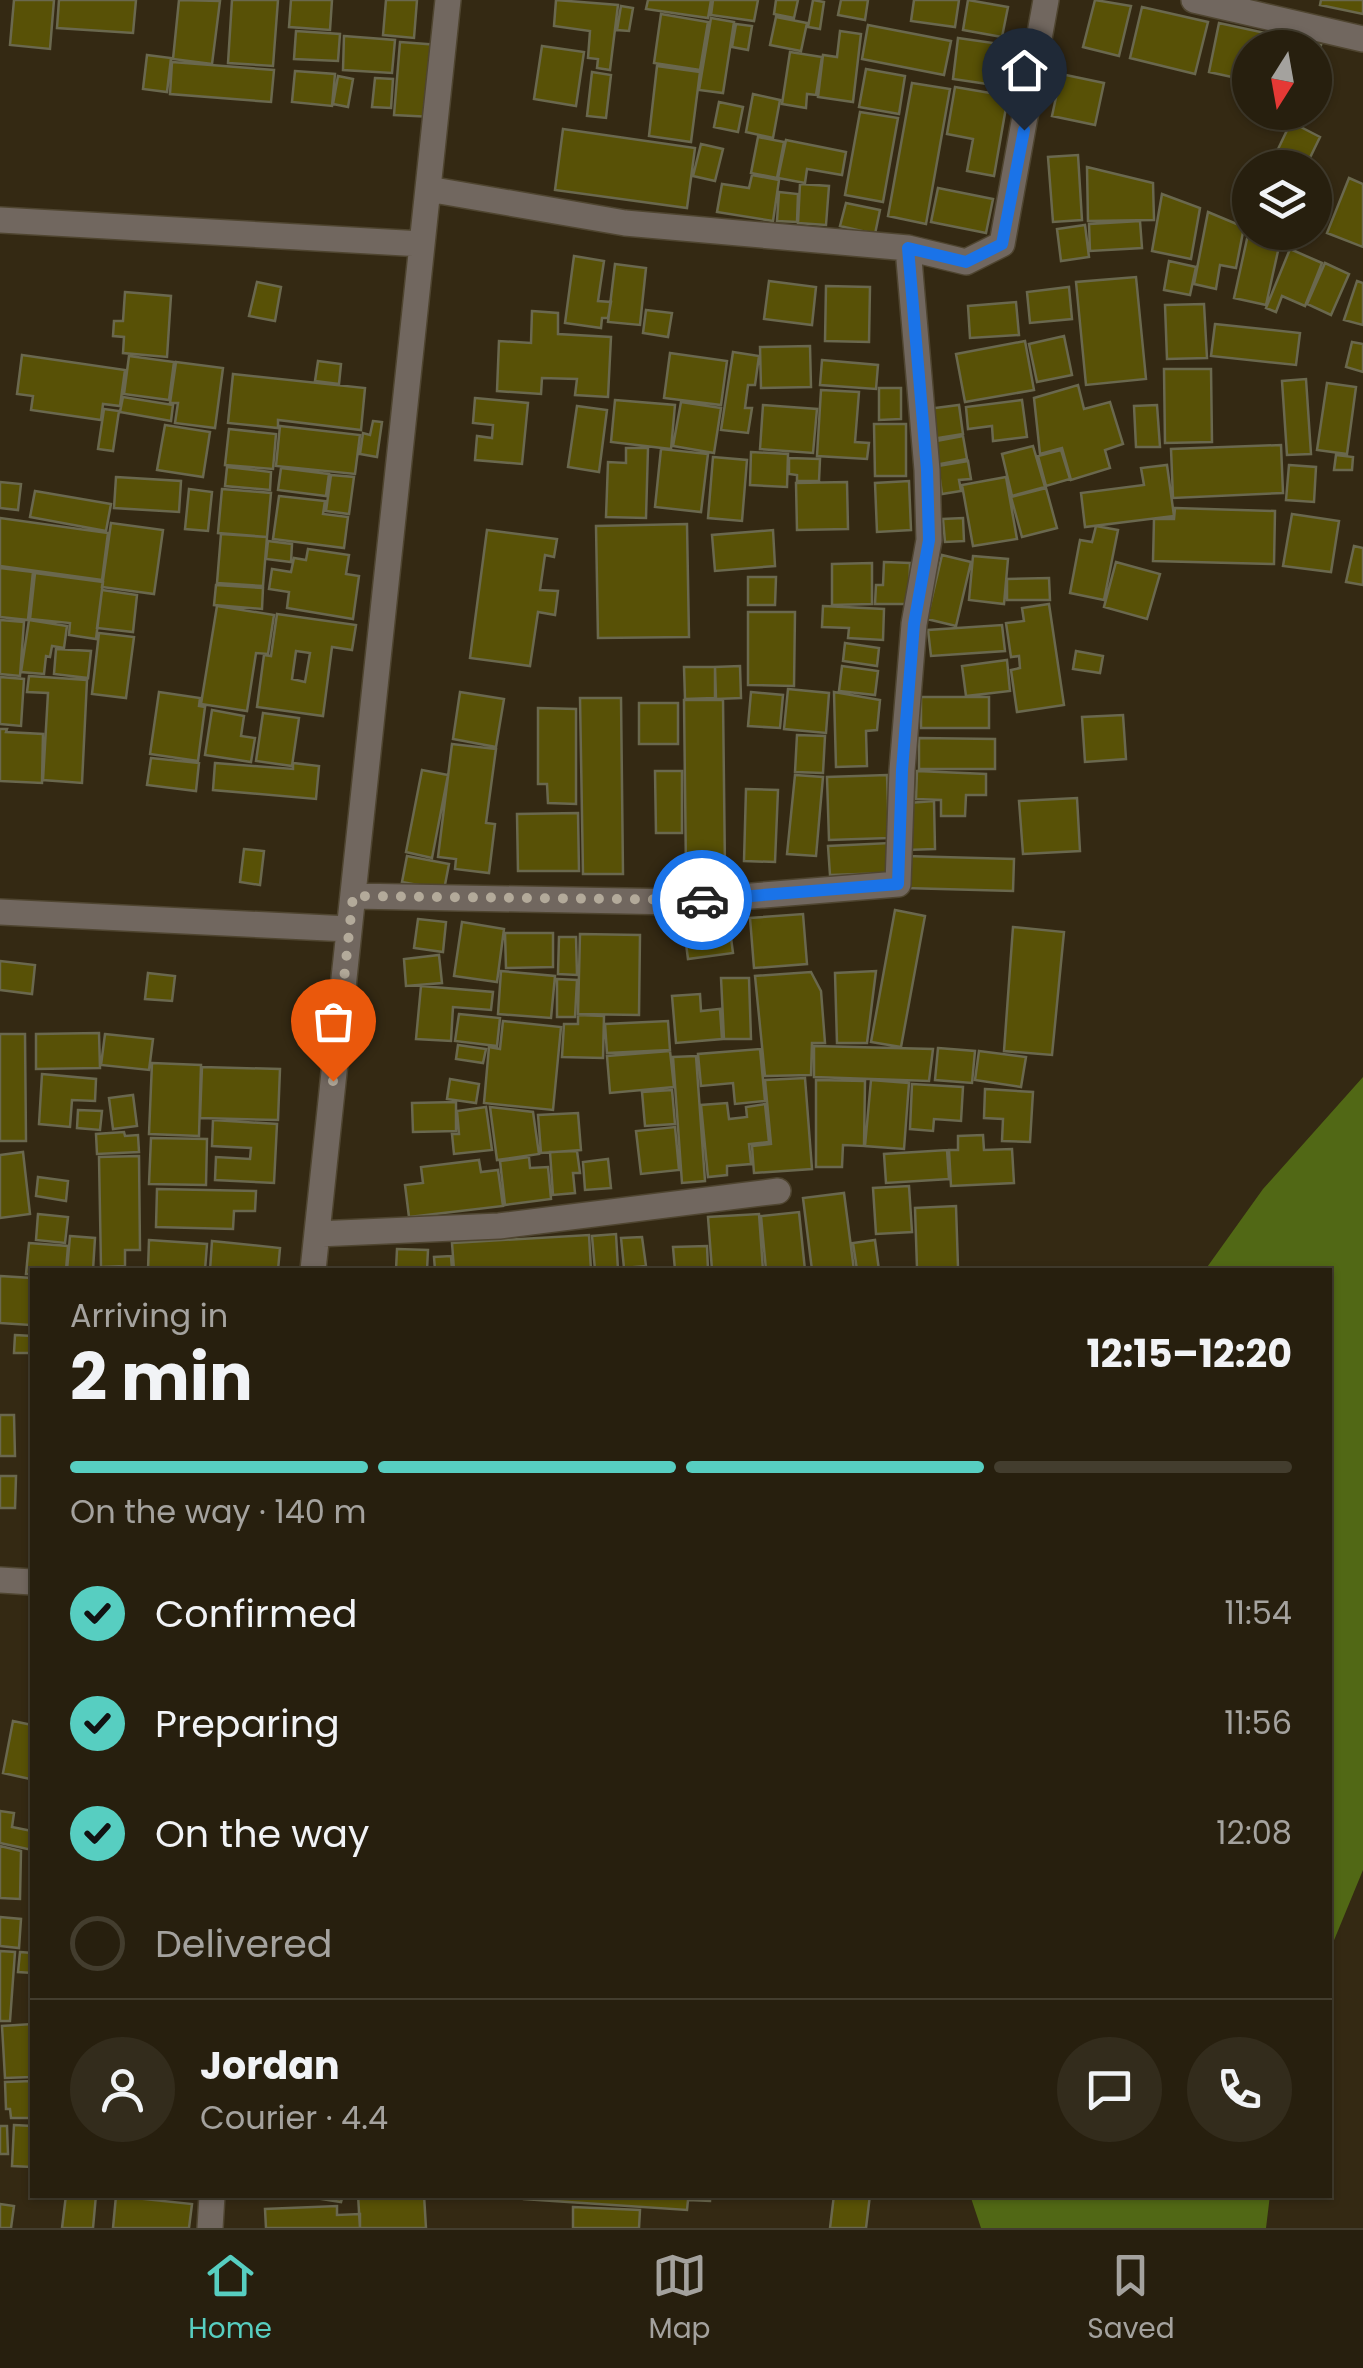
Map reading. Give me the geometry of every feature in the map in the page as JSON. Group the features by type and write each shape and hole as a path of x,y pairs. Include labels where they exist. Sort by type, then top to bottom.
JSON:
{"street":[{"path":"314,1268 448,0"},
{"path":"428,189 625,223 908,248 966,262 1002,244 1046,0"},
{"path":"1194,0 1363,39"},
{"path":"0,220 422,244"},
{"path":"353,896 678,902 898,884 902,770 914,624 929,540 927,470 908,248"},
{"path":"0,912 350,929"},
{"path":"317,1234 499,1226 778,1192"},
{"path":"0,1580 30,1582"},
{"path":"210,2228 212,2198"}],"shaded area":[{"path":"1363,1077 1363,1870 1332,1945 1332,1268 1206,1268 1263,1189"},
{"path":"971,2198 1270,2198 1266,2228 981,2228"}],"building":[{"path":"14,0 54,0 50,49 10,45"},
{"path":"59,0 136,0 133,33 57,28"},
{"path":"179,0 220,1 212,64 173,59"},
{"path":"232,0 278,0 273,66 228,63"},
{"path":"291,0 332,0 330,30 289,27"},
{"path":"386,0 417,0 414,38 383,35"},
{"path":"556,0 618,5 610,70 597,68 598,59 588,58 590,31 554,26"},
{"path":"648,0 711,0 708,18 646,9"},
{"path":"713,0 758,0 754,21 711,15"},
{"path":"776,0 798,0 794,18 774,14"},
{"path":"813,0 824,2 820,29 808,27"},
{"path":"841,0 868,0 865,20 838,15"},
{"path":"914,0 959,0 955,27 911,21"},
{"path":"968,0 1008,7 1002,37 963,30"},
{"path":"1095,0 1131,6 1119,56 1083,47"},
{"path":"1321,0 1363,0 1363,14 1320,5"},
{"path":"621,6 633,8 629,31 617,30"},
{"path":"1142,7 1208,22 1195,74 1130,58"},
{"path":"661,14 708,22 700,70 654,63"},
{"path":"776,17 807,23 801,51 770,45"},
{"path":"711,18 734,22 723,93 699,90"},
{"path":"1219,23 1251,30 1232,30 1232,77 1209,72"},
{"path":"736,24 752,26 748,50 732,47"},
{"path":"868,25 951,41 944,75 862,59"},
{"path":"296,31 340,34 338,61 294,59"},
{"path":"840,31 861,34 853,102 818,97 823,55 837,57"},
{"path":"344,36 395,40 392,73 343,70"},
{"path":"958,38 1014,46 1008,87 953,79"},
{"path":"400,42 439,45 433,117 394,115"},
{"path":"542,46 584,52 576,106 534,99"},
{"path":"790,52 822,57 816,95 807,94 806,108 782,104"},
{"path":"147,55 171,58 167,92 143,89"},
{"path":"172,62 274,70 271,102 170,94"},
{"path":"657,66 700,72 691,142 649,136"},
{"path":"866,69 905,76 899,114 859,107"},
{"path":"295,71 335,74 332,106 292,102"},
{"path":"592,72 611,75 606,118 587,116"},
{"path":"1061,74 1104,83 1095,125 1052,116"},
{"path":"338,76 353,79 348,107 333,104"},
{"path":"375,78 393,79 391,108 372,107"},
{"path":"912,83 950,89 926,224 888,216"},
{"path":"955,87 1008,96 994,176 967,171 973,139 947,134"},
{"path":"753,94 780,100 773,138 746,132"},
{"path":"719,102 743,107 738,132 714,127"},
{"path":"860,112 898,118 883,202 845,195"},
{"path":"563,129 695,148 687,208 555,190"},
{"path":"1287,130 1306,130 1320,137 1314,150 1278,150"},
{"path":"758,137 784,142 777,178 751,173"},
{"path":"786,140 846,152 842,175 807,169 805,183 778,178"},
{"path":"701,144 723,149 715,181 693,176"},
{"path":"1078,155 1082,220 1053,222 1048,157"},
{"path":"1087,167 1153,183 1154,220 1088,221"},
{"path":"752,175 779,180 773,221 717,212 722,184 749,188"},
{"path":"1349,178 1363,184 1363,247 1332,235 1332,220"},
{"path":"800,184 829,186 826,225 798,223"},
{"path":"938,188 993,199 986,233 931,222"},
{"path":"779,192 798,194 797,222 777,221"},
{"path":"1162,194 1200,208 1191,259 1152,251"},
{"path":"846,203 880,210 875,234 840,226"},
{"path":"1208,212 1232,222 1232,250 1240,250 1236,268 1220,265 1216,289 1194,284"},
{"path":"1140,221 1142,248 1090,251 1089,224"},
{"path":"1085,225 1089,257 1061,261 1057,229"},
{"path":"1245,250 1278,250 1266,305 1234,298"},
{"path":"1290,250 1322,263 1305,306 1282,296 1276,312 1266,308"},
{"path":"574,256 604,261 598,301 611,302 601,328 565,323"},
{"path":"1169,261 1196,267 1190,295 1164,290"},
{"path":"1325,263 1349,274 1331,315 1307,304"},
{"path":"615,264 646,268 640,325 608,322"},
{"path":"1136,277 1146,379 1086,385 1076,282"},
{"path":"769,281 816,287 812,325 764,319"},
{"path":"1357,281 1363,283 1363,325 1344,320"},
{"path":"257,282 281,287 275,321 249,316"},
{"path":"826,286 870,287 869,342 825,341"},
{"path":"1069,287 1072,319 1030,323 1027,292"},
{"path":"125,292 171,296 167,357 123,353 124,337 113,336 114,321 123,321"},
{"path":"1016,302 1019,335 970,338 968,306"},
{"path":"1204,304 1207,358 1167,359 1165,305"},
{"path":"646,310 672,313 668,337 643,333"},
{"path":"532,311 558,313 558,334 611,337 608,397 575,395 577,379 542,378 541,394 497,391 499,341 531,343"},
{"path":"1215,324 1300,333 1296,365 1211,356"},
{"path":"1064,336 1072,375 1037,382 1029,344"},
{"path":"1025,341 1034,390 965,402 956,354"},
{"path":"1352,342 1363,344 1363,372 1346,367"},
{"path":"810,346 811,387 761,388 760,347"},
{"path":"733,352 759,356 755,385 748,385 745,408 752,408 748,433 721,430"},
{"path":"670,353 727,361 721,405 664,398"},
{"path":"22,355 125,370 120,406 103,404 101,420 31,410 33,396 17,394"},
{"path":"129,356 174,362 169,400 124,394"},
{"path":"822,360 878,365 876,389 820,385"},
{"path":"318,361 341,364 339,384 315,381"},
{"path":"176,362 223,368 215,428 175,423 178,403 170,403"},
{"path":"1164,369 1211,369 1212,442 1165,443"},
{"path":"233,374 365,388 361,430 278,420 278,428 228,423"},
{"path":"1306,379 1311,454 1287,455 1282,381"},
{"path":"1327,383 1356,387 1347,454 1317,450"},
{"path":"1078,385 1084,409 1110,402 1123,444 1105,450 1110,468 1071,480 1062,448 1040,454 1034,398"},
{"path":"879,388 901,388 901,419 879,420"},
{"path":"821,390 859,392 855,442 869,443 867,459 817,456"},
{"path":"123,397 173,405 171,421 120,412"},
{"path":"475,398 528,403 522,464 475,460 477,436 492,438 493,425 473,423"},
{"path":"615,400 675,405 671,449 611,442"},
{"path":"1022,400 1027,437 993,441 992,426 968,429 966,407"},
{"path":"681,402 721,408 714,453 673,446"},
{"path":"763,405 817,409 813,453 760,449"},
{"path":"959,405 963,434 932,439 927,409"},
{"path":"1157,405 1160,447 1136,447 1134,406"},
{"path":"577,406 607,410 599,472 568,467"},
{"path":"104,409 119,411 113,451 98,449"},
{"path":"373,421 382,422 377,457 360,454 363,433 370,435"},
{"path":"874,424 906,424 906,476 875,476"},
{"path":"165,425 210,432 203,477 157,470"},
{"path":"280,426 360,435 355,474 276,466"},
{"path":"229,429 276,434 273,469 225,465"},
{"path":"963,436 967,459 935,465 931,442"},
{"path":"1281,445 1283,493 1173,498 1171,449"},
{"path":"1033,446 1045,487 1012,496 1002,454"},
{"path":"626,448 648,448 646,518 606,517 608,462 626,463"},
{"path":"661,449 708,454 701,512 655,507"},
{"path":"1061,450 1070,479 1046,486 1038,456"},
{"path":"751,452 788,454 787,487 750,485"},
{"path":"1336,455 1353,457 1352,470 1334,470"},
{"path":"713,457 747,460 742,521 708,518"},
{"path":"789,458 820,459 819,481 797,481 797,475 789,474"},
{"path":"968,461 971,479 959,480 961,491 942,494 938,466"},
{"path":"1167,465 1174,516 1085,527 1081,493 1144,485 1141,468"},
{"path":"1289,465 1316,467 1314,502 1286,500"},
{"path":"227,467 271,472 270,490 225,486"},
{"path":"281,468 329,474 326,496 278,490"},
{"path":"331,475 354,477 349,514 326,511"},
{"path":"116,477 181,481 179,512 114,508"},
{"path":"1006,477 1017,539 973,546 962,485"},
{"path":"909,481 911,530 877,532 875,483"},
{"path":"0,482 21,484 18,510 0,508"},
{"path":"847,482 848,529 797,530 796,483"},
{"path":"1046,488 1057,528 1022,537 1011,497"},
{"path":"189,489 212,492 208,531 185,529"},
{"path":"222,489 271,493 267,537 218,533"},
{"path":"35,491 111,504 106,531 30,517"},
{"path":"279,496 325,501 323,514 348,517 344,548 273,539"},
{"path":"1175,508 1275,511 1274,564 1153,561 1154,519 1174,519"},
{"path":"1292,514 1339,521 1331,572 1283,566"},
{"path":"0,518 108,533 102,580 0,566"},
{"path":"963,518 964,541 945,542 943,519"},
{"path":"111,523 163,530 154,594 102,587"},
{"path":"687,524 689,637 598,638 596,526"},
{"path":"1096,526 1118,530 1104,600 1070,593 1080,540 1092,542"},
{"path":"487,530 557,539 554,557 545,555 540,590 558,591 555,615 538,612 530,666 470,658"},
{"path":"773,530 775,566 715,571 712,535"},
{"path":"221,534 267,537 263,586 217,583"},
{"path":"268,541 292,544 291,562 266,559"},
{"path":"1354,546 1363,548 1363,585 1346,582"},
{"path":"308,549 349,555 346,574 359,576 353,619 287,608 289,592 269,589 272,569 291,572 294,558 306,560"},
{"path":"942,555 971,562 956,626 927,619"},
{"path":"973,556 1008,559 1004,604 969,600"},
{"path":"884,562 910,563 909,604 875,604 876,585 883,585"},
{"path":"1116,562 1160,574 1147,619 1104,607"},
{"path":"872,563 872,604 832,605 832,564"},
{"path":"0,568 33,572 28,620 0,617"},
{"path":"35,573 103,582 96,639 69,635 70,623 30,619"},
{"path":"748,577 776,577 775,605 748,605"},
{"path":"1049,578 1050,600 1007,600 1007,579"},
{"path":"216,585 263,588 262,609 214,605"},
{"path":"102,590 137,595 133,632 97,628"},
{"path":"1049,604 1064,705 1017,712 1011,670 1020,668 1019,656 1011,657 1006,623 1024,621 1022,608"},
{"path":"217,606 274,615 268,654 256,653 247,711 201,704"},
{"path":"823,606 884,609 883,640 848,638 849,628 822,627"},
{"path":"748,612 795,612 794,686 748,685"},
{"path":"277,614 356,625 352,650 332,647 323,716 257,707 264,655 271,656","holes":["296,651 310,653 305,682 292,679"]},
{"path":"0,620 24,622 20,676 0,674"},
{"path":"29,620 67,626 64,648 52,646 50,657 46,656 44,674 21,672"},
{"path":"1002,625 1005,651 931,656 928,630"},
{"path":"99,633 134,637 126,698 92,694"},
{"path":"845,643 879,648 877,666 843,661"},
{"path":"56,649 91,651 88,678 54,674"},
{"path":"1076,651 1103,656 1100,673 1073,669"},
{"path":"1007,660 1010,691 966,696 962,666"},
{"path":"740,666 741,698 716,699 715,667"},
{"path":"842,666 878,671 875,695 839,691"},
{"path":"684,667 715,667 715,698 685,699"},
{"path":"29,676 87,680 82,783 43,780 48,693 27,692"},
{"path":"0,677 24,679 21,726 0,724"},
{"path":"788,689 829,693 826,733 784,729"},
{"path":"159,692 200,698 199,706 205,707 198,761 150,754"},
{"path":"460,692 504,699 496,747 453,739"},
{"path":"751,692 783,695 780,728 748,726"},
{"path":"834,692 880,700 877,730 866,731 867,766 836,767"},
{"path":"921,697 989,697 989,728 921,728"},
{"path":"580,698 621,698 623,874 583,874"},
{"path":"684,700 723,700 725,870 686,871"},
{"path":"639,703 678,703 678,744 639,744"},
{"path":"538,708 576,709 576,804 548,803 547,784 538,784"},
{"path":"212,710 244,716 241,736 255,738 251,762 205,755"},
{"path":"263,713 299,718 292,766 256,761"},
{"path":"1123,715 1126,759 1085,762 1082,717"},
{"path":"0,729 43,734 42,783 0,781"},
{"path":"797,735 825,736 823,773 795,772"},
{"path":"919,738 995,739 995,769 919,769"},
{"path":"452,744 496,749 486,823 495,824 489,873 455,869 456,859 438,857"},
{"path":"151,758 199,763 196,791 147,785"},
{"path":"215,763 293,769 293,763 319,766 316,799 213,790"},
{"path":"422,770 448,775 432,858 406,852"},
{"path":"655,771 682,771 682,833 656,833"},
{"path":"917,771 986,774 986,795 966,795 965,816 941,816 941,800 916,799"},
{"path":"795,775 823,777 816,856 787,854"},
{"path":"887,775 889,838 829,840 827,777"},
{"path":"746,789 778,790 775,862 744,861"},
{"path":"1077,798 1080,851 1023,854 1019,801"},
{"path":"934,801 935,849 906,850 908,803"},
{"path":"578,813 579,871 518,871 517,814"},
{"path":"890,843 891,873 830,875 828,846"},
{"path":"244,849 264,851 260,885 240,882"},
{"path":"407,856 449,864 444,890 402,882"},
{"path":"905,856 1014,859 1013,891 905,888"},
{"path":"895,910 925,916 901,1047 871,1042"},
{"path":"803,914 807,964 754,968 750,918"},
{"path":"418,919 446,922 443,952 414,948"},
{"path":"462,922 504,929 497,982 454,976"},
{"path":"729,923 733,953 688,959 684,928"},
{"path":"1013,927 1064,932 1052,1055 1004,1051"},
{"path":"505,933 553,933 553,967 506,968"},
{"path":"580,934 640,935 639,1015 578,1014"},
{"path":"559,937 576,937 577,975 558,974"},
{"path":"439,955 442,983 406,986 404,959"},
{"path":"0,961 35,965 32,994 0,990"},
{"path":"501,971 555,976 551,1018 498,1014"},
{"path":"876,971 867,1043 837,1043 835,973"},
{"path":"811,972 821,991 825,1043 812,1043 811,1075 765,1076 755,976"},
{"path":"148,973 175,976 172,1001 145,999"},
{"path":"721,978 749,978 751,1039 724,1039"},
{"path":"557,979 577,980 575,1017 557,1017"},
{"path":"421,986 493,992 491,1010 453,1007 451,1041 416,1039"},
{"path":"700,994 701,1011 720,1009 722,1039 676,1043 672,996"},
{"path":"459,1014 500,1018 497,1046 455,1041"},
{"path":"578,1015 604,1016 603,1058 562,1057 564,1024 578,1024"},
{"path":"503,1021 561,1027 553,1110 484,1103 489,1047 500,1049"},
{"path":"668,1021 670,1050 607,1053 605,1024"},
{"path":"99,1033 100,1068 36,1069 36,1034"},
{"path":"0,1034 25,1034 26,1141 0,1141"},
{"path":"105,1034 153,1039 149,1070 101,1065"},
{"path":"458,1045 486,1049 483,1063 456,1059"},
{"path":"814,1046 933,1049 929,1081 814,1077"},
{"path":"938,1048 975,1051 972,1083 935,1080"},
{"path":"760,1049 765,1101 735,1104 733,1083 701,1086 698,1054"},
{"path":"670,1051 674,1087 610,1093 607,1056"},
{"path":"979,1051 1026,1057 1021,1087 975,1080"},
{"path":"696,1056 705,1181 682,1183 673,1057"},
{"path":"152,1063 201,1065 199,1136 149,1134"},
{"path":"202,1067 280,1069 278,1120 200,1118"},
{"path":"42,1074 96,1079 95,1101 72,1100 70,1127 39,1124"},
{"path":"805,1078 812,1169 754,1173 752,1146 771,1144 765,1080"},
{"path":"450,1079 479,1084 476,1103 447,1099"},
{"path":"816,1080 865,1081 864,1146 843,1145 842,1167 816,1167"},
{"path":"871,1080 909,1083 904,1149 865,1146"},
{"path":"912,1084 963,1087 961,1121 934,1119 933,1131 910,1129"},
{"path":"985,1089 1033,1092 1030,1142 1002,1141 1003,1119 984,1118"},
{"path":"672,1090 675,1124 645,1126 642,1092"},
{"path":"133,1095 137,1126 113,1129 109,1098"},
{"path":"456,1102 456,1131 413,1132 412,1103"},
{"path":"727,1103 729,1119 747,1117 746,1107 765,1104 769,1142 749,1144 751,1164 727,1166 727,1175 708,1177 701,1105"},
{"path":"486,1107 492,1150 454,1154 452,1134 459,1134 457,1111"},
{"path":"490,1107 533,1112 539,1154 497,1160"},
{"path":"78,1110 102,1111 100,1130 77,1128"},
{"path":"578,1113 581,1150 541,1153 538,1115"},
{"path":"213,1120 277,1124 274,1183 215,1180 216,1157 250,1159 251,1148 212,1146"},
{"path":"675,1127 679,1170 641,1174 636,1131"},
{"path":"124,1132 125,1136 138,1135 139,1152 97,1154 96,1134"},
{"path":"983,1135 984,1150 1012,1149 1014,1183 951,1186 949,1150 958,1150 958,1136"},
{"path":"151,1138 207,1139 206,1185 149,1184"},
{"path":"947,1150 949,1179 886,1183 884,1154"},
{"path":"577,1151 580,1173 573,1173 575,1193 553,1195 550,1152"},
{"path":"23,1152 30,1214 0,1218 0,1155"},
{"path":"139,1156 140,1250 125,1250 125,1266 101,1267 99,1157"},
{"path":"529,1157 530,1168 548,1167 551,1199 505,1205 500,1161"},
{"path":"608,1159 611,1188 585,1190 583,1162"},
{"path":"479,1160 481,1172 498,1170 503,1206 409,1217 405,1185 423,1183 421,1167"},
{"path":"38,1177 68,1181 66,1201 36,1196"},
{"path":"909,1186 912,1232 876,1234 873,1188"},
{"path":"157,1189 256,1191 255,1211 234,1211 233,1229 156,1227"},
{"path":"844,1193 854,1268 812,1268 803,1198"},
{"path":"956,1206 958,1267 917,1268 915,1208"},
{"path":"799,1212 805,1268 766,1268 761,1216"},
{"path":"38,1214 68,1217 65,1243 36,1240"},
{"path":"759,1214 763,1268 712,1268 708,1217"},
{"path":"616,1234 618,1268 595,1268 592,1236"},
{"path":"589,1235 591,1268 454,1268 452,1243"},
{"path":"70,1236 95,1238 93,1268 67,1268"},
{"path":"642,1237 646,1266 624,1268 621,1238"},
{"path":"149,1240 207,1244 205,1268 148,1268"},
{"path":"875,1240 879,1268 857,1268 853,1243"},
{"path":"212,1241 280,1248 278,1268 210,1268"},
{"path":"29,1243 68,1246 66,1268 30,1268 30,1274 26,1274"},
{"path":"707,1246 708,1268 675,1268 673,1247"},
{"path":"397,1249 428,1250 427,1268 396,1268"},
{"path":"451,1256 452,1268 435,1268 434,1257"},
{"path":"0,1276 30,1278 30,1325 0,1323"},
{"path":"15,1335 30,1336 30,1353 14,1353"},
{"path":"0,1415 14,1415 15,1456 0,1456"},
{"path":"0,1476 16,1476 15,1508 0,1508"},
{"path":"13,1721 30,1725 30,1779 3,1773"},
{"path":"0,1811 14,1813 12,1827 30,1831 30,1850 0,1843"},
{"path":"0,1846 21,1851 20,1899 0,1898"},
{"path":"0,1917 21,1919 19,1948 0,1946"},
{"path":"0,1951 15,1952 10,2021 0,2021"},
{"path":"20,1952 30,1953 30,1973 18,1972"},
{"path":"30,2024 30,2077 5,2078 2,2026"},
{"path":"30,2081 30,2118 11,2118 10,2109 6,2109 5,2082"},
{"path":"14,2125 30,2126 30,2167 12,2166"},
{"path":"0,2126 7,2126 8,2154 0,2154"},
{"path":"66,2198 96,2198 93,2228 62,2228"},
{"path":"116,2198 192,2204 189,2228 113,2228"},
{"path":"358,2198 424,2198 426,2228 360,2228"},
{"path":"710,2198 710,2201 688,2200 687,2210 524,2199"},
{"path":"834,2198 870,2198 866,2228 830,2228"},
{"path":"0,2204 14,2206 11,2228 0,2228"},
{"path":"337,2206 337,2215 360,2214 360,2228 266,2228 265,2209"},
{"path":"573,2207 640,2210 639,2228 573,2228"}],"way so far":[{"path":"333,1081 353,896 702,900"}],"route":[{"path":"702,900 898,884 902,770 914,624 929,540 927,470 908,248 966,262 1002,244 1024,130"}]}
